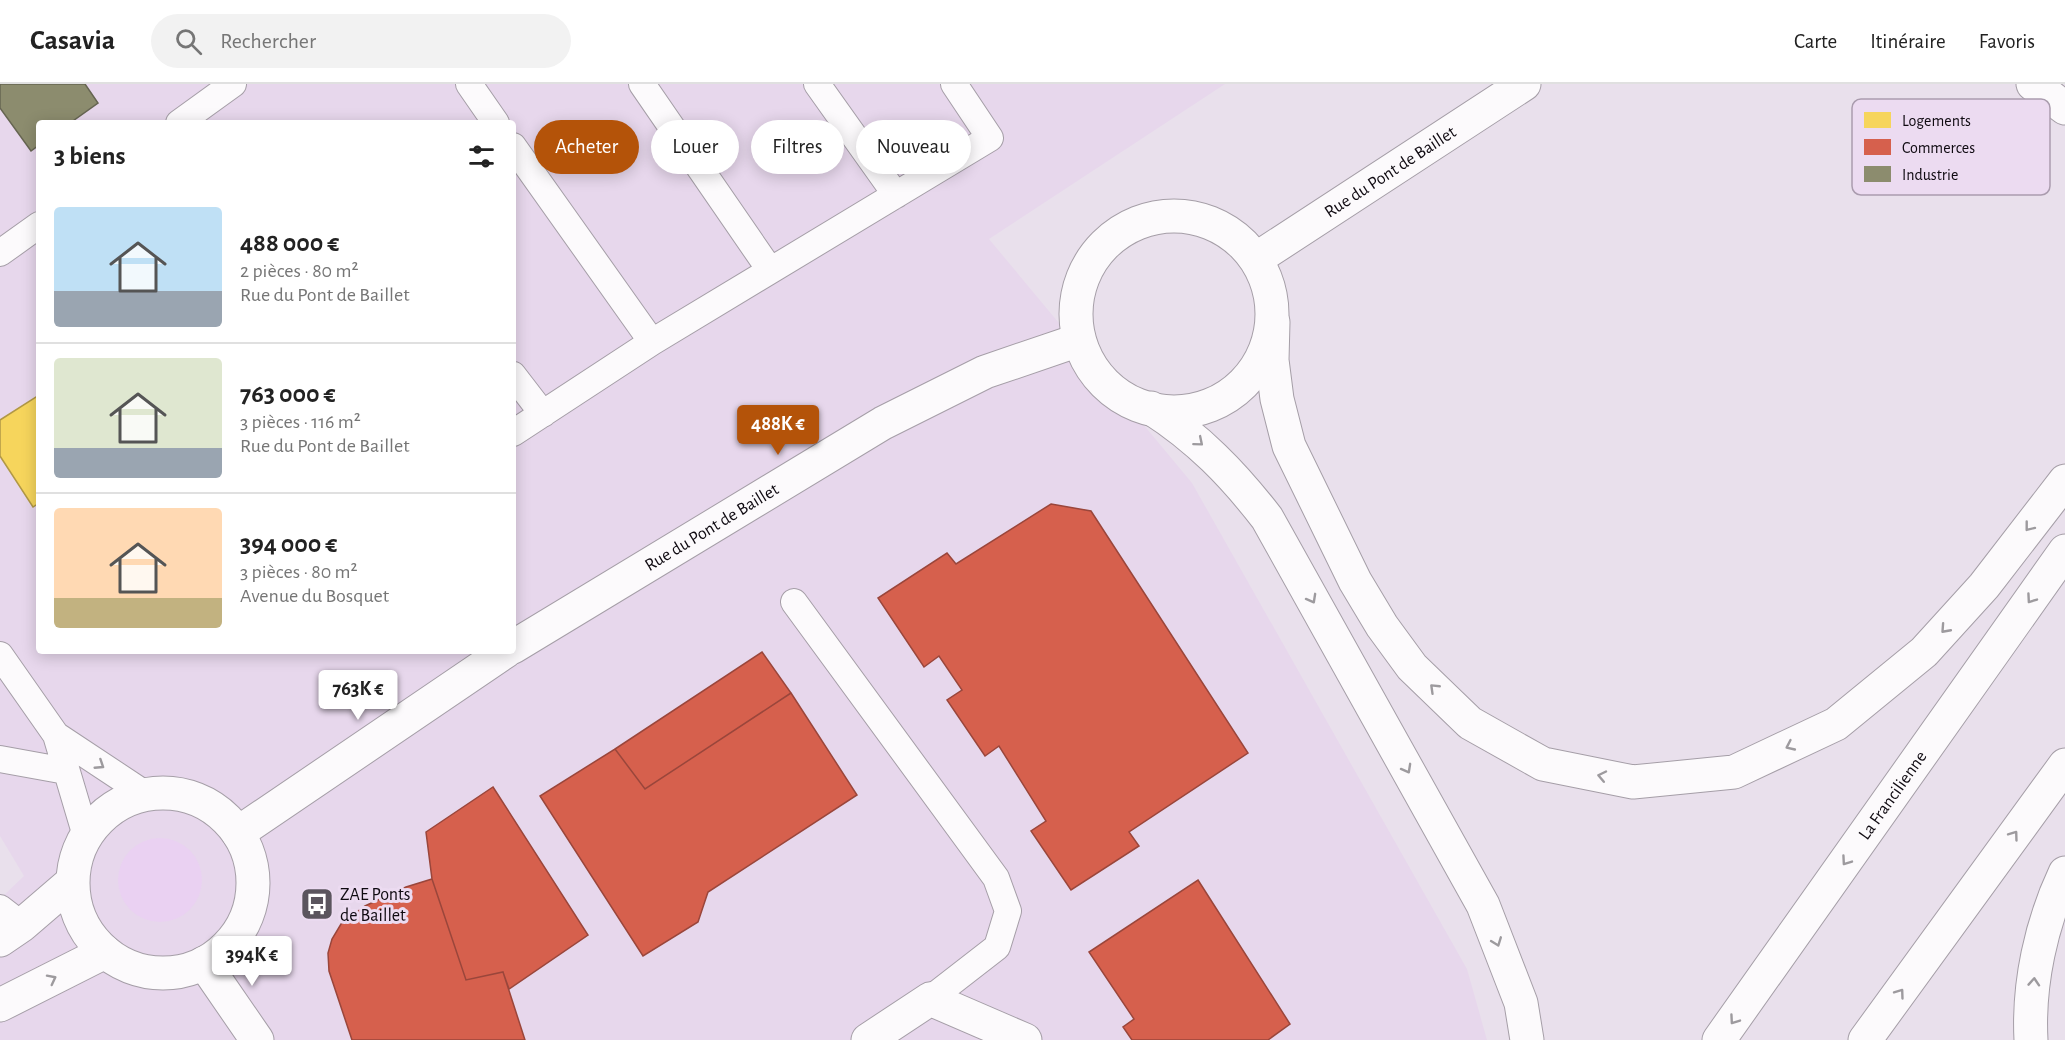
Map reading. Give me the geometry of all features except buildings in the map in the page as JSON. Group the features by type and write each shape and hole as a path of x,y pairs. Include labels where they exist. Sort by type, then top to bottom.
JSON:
{"main road":[{"name":"Rue du Pont de Baillet","path":"1257,260 1524,84"},
{"path":"2033,84 2065,108"},
{"path":"1273,322 1263,357 1233,393 1203,410 1176,411 1126,401 1102,382 1085,358 1075,327 1077,294 1089,263 1110,238 1139,222 1172,215 1205,220 1234,236 1257,260 1269,288 1273,322 1272,360 1277,399 1289,446 1356,581 1382,626 1412,667 1470,723 1543,764 1633,782 1734,772 1836,724 1924,652 1984,586 2065,481"},
{"name":"Rue du Pont de Baillet","path":"516,644 883,423 985,372 1079,340"},
{"path":"1152,408 1206,447 1238,479 1267,518 1483,905 1521,1003 1527,1040"},
{"name":"La Francilienne","path":"1719,1040 2065,551"},
{"path":"238,833 502,654"},
{"path":"1865,1040 2065,765"},
{"path":"171,793 197,799 220,813 238,833 250,860 253,890 246,920 229,945 204,963 179,972 153,973 127,966 105,952 87,933 76,909 72,882 76,858 86,836 101,817 114,808 145,794 171,793"},
{"path":"2031,1040 2036,962 2055,894 2065,873"},
{"path":"7,924 72,882"},
{"path":"0,1005 105,952"},
{"path":"204,963 257,1040"},
{"path":"868,1040 930,999 1025,1040"}],"lane":[{"path":"183,120 233,84"},
{"path":"469,84 494,120"},
{"path":"642,84 770,270"},
{"path":"817,84 896,195"},
{"path":"516,432 651,342 990,138 954,84"},
{"path":"516,150 651,342"},
{"path":"0,253 36,227"},
{"path":"516,379 543,414"},
{"path":"794,602 996,878 1008,911 997,947 930,999"},
{"path":"0,655 56,735 86,836"},
{"path":"56,735 145,794"},
{"path":"0,759 66,771"}],"shaded area":[{"path":"0,84 1225,84 989,239 1192,483 1467,969 1487,1040 0,1040 0,899 24,876 0,836"},
{"path":"152,838 168,838 184,845 195,856 202,872 199,896 190,910 168,922 152,922 136,915 125,904 118,888 118,872 125,856 136,845"}],"place":[{"name":"ZAE Ponts de Baillet","path":"317,904"}]}
